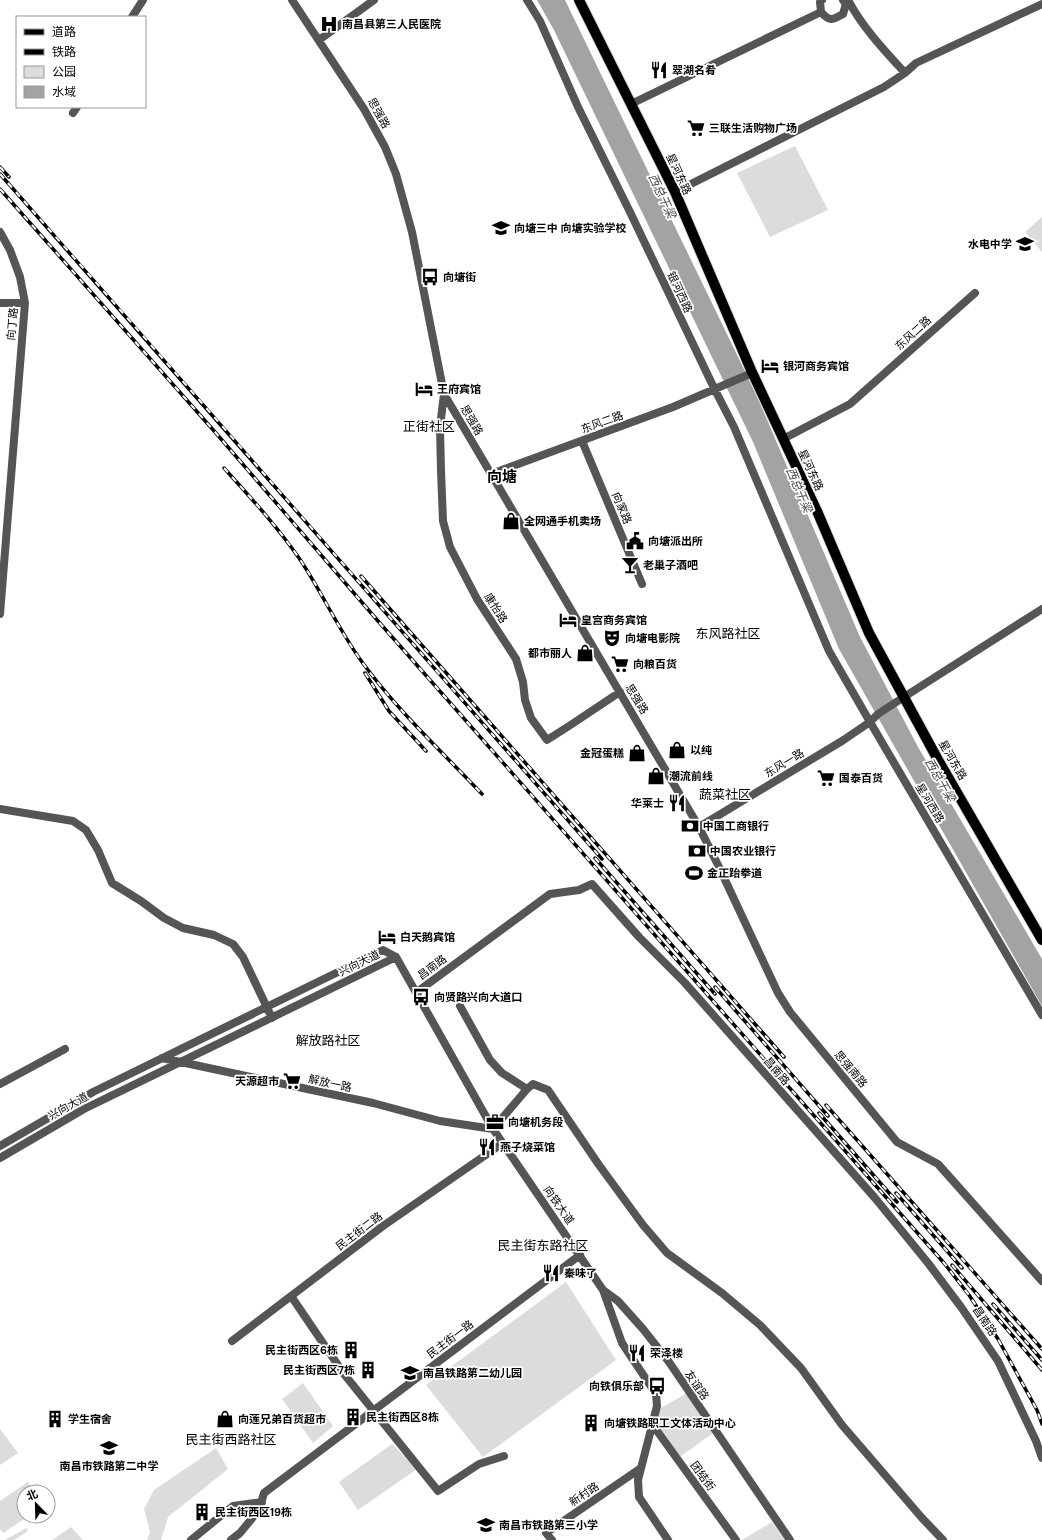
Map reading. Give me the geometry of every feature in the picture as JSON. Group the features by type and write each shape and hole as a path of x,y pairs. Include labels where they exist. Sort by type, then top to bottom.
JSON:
{"main road":[{"name":"星河东路","path":"579,0 675,192 750,374 817,511 869,633 1042,940"}],"street":[{"path":"133,16 143,0"},
{"name":"思强路","path":"292,0 364,108 385,147 396,174 412,232 444,394 699,827"},
{"path":"319,40 374,0"},
{"name":"银河西路","path":"527,0 540,21 578,108 717,389 807,597"},
{"path":"822,0 820,2 821,12 827,18 834,20 843,14 846,4 843,0"},
{"path":"848,0 857,16 882,48 905,73"},
{"path":"675,192 884,87 905,73 916,63 1042,4"},
{"path":"631,104 821,12"},
{"name":"向丁路","path":"0,232 10,250 20,277 25,303 0,614"},
{"name":"东风二路","path":"783,439 850,404 975,292"},
{"path":"0,303 25,303"},
{"name":"东风二路","path":"491,474 717,389 750,374"},
{"name":"康怡路","path":"444,394 440,427 443,521 450,547 477,599 516,660 523,682 525,700 531,718 547,740 620,692"},
{"name":"向家路","path":"582,441 642,584"},
{"name":"星河西路","path":"807,597 829,651 1042,1015"},
{"path":"904,697 1042,609"},
{"name":"东风一路","path":"699,827 836,745 904,697"},
{"path":"0,809 73,821 86,830 98,850 112,883 141,901 164,918 183,928 214,935 233,944 243,957 272,1018"},
{"name":"思强南路","path":"699,827 778,993 790,1012 897,1142 938,1164 1042,1281"},
{"name":"昌南路","path":"417,992 550,894 579,890 592,884 639,937 685,983 875,1198 928,1263 961,1307 998,1361 1036,1440 1042,1458"},
{"name":"兴向大道","path":"0,1146 77,1100 383,950 396,957"},
{"name":"兴向大道","path":"0,1158 84,1109 396,957"},
{"name":"向铁大道","path":"396,957 493,1129 603,1290 622,1343 656,1394 657,1406 638,1480 639,1497 668,1540"},
{"path":"460,1006 490,1060 502,1073 526,1089"},
{"path":"0,1084 65,1048"},
{"name":"解放一路","path":"162,1058 372,1103 440,1121 493,1129"},
{"path":"493,1129 526,1089 533,1084 548,1090 598,1165 643,1225 667,1253 722,1293 760,1325 801,1368 842,1425 922,1518 943,1540"},
{"name":"民主街二路","path":"232,1341 383,1226 503,1144"},
{"name":"民主街一路","path":"231,1540 240,1533 259,1510 264,1493 580,1255"},
{"name":"友谊路","path":"603,1290 618,1301 643,1329 669,1362 790,1540"},
{"path":"291,1296 344,1374 372,1411 416,1462 438,1491 479,1464 504,1456"},
{"name":"团结街","path":"652,1424 736,1540"},
{"name":"新村路","path":"552,1540 546,1533 641,1468"},
{"path":"191,1540 233,1506 262,1502"}],"green space":[{"path":"795,146 828,210 770,237 737,173"},
{"path":"1042,217 1042,252 1025,232"},
{"path":"566,1282 616,1360 483,1457 426,1385"},
{"path":"303,1383 333,1426 313,1443 282,1399"},
{"path":"689,1386 717,1430 677,1459 653,1422 655,1411 684,1395"},
{"path":"0,1429 18,1453 0,1465"},
{"path":"392,1444 417,1469 358,1510 339,1482"},
{"path":"216,1448 228,1469 168,1517 161,1540 147,1540 150,1532 144,1509 154,1490"},
{"path":"16,1490 17,1524 3,1533 0,1529 0,1501"},
{"path":"772,1522 785,1540 742,1540"},
{"path":"71,1527 83,1540 52,1540"},
{"path":"26,1528 28,1531 14,1540 5,1540"}],"water":[{"path":"537,0 565,0 756,394 860,637 918,747 1042,959 1042,1006 839,649 753,442 554,30"}],"railway":[{"path":"0,167 9,177"},
{"path":"0,174 602,859"},
{"path":"0,189 215,432 378,621 944,1263 969,1295 998,1339 1037,1410 1042,1424"},
{"path":"224,468 291,546 353,649 376,680 420,730 482,794"},
{"path":"361,576 784,1057"},
{"path":"365,673 389,711 426,751"},
{"path":"595,858 715,994"},
{"path":"715,987 828,1116"},
{"path":"826,1105 1042,1349"},
{"path":"819,1113 897,1202"},
{"path":"896,1193 962,1268"},
{"path":"952,1265 1042,1370"},
{"path":"993,1304 1042,1360"}],"place":[{"name":"南昌县第三人民医院","path":"329,24"},
{"name":"翠湖名肴","path":"659,70"},
{"name":"三联生活购物广场","path":"696,128"},
{"name":"向塘三中 向塘实验学校","path":"501,228"},
{"name":"水电中学","path":"1025,244"},
{"name":"向塘街","path":"430,277"},
{"name":"银河商务宾馆","path":"770,366"},
{"name":"王府宾馆","path":"424,389"},
{"name":"全网通手机卖场","path":"511,521"},
{"name":"向塘派出所","path":"635,541"},
{"name":"老巢子酒吧","path":"630,565"},
{"name":"皇宫商务宾馆","path":"568,620"},
{"name":"向塘电影院","path":"612,638"},
{"name":"都市丽人","path":"585,653"},
{"name":"向粮百货","path":"620,664"},
{"name":"以纯","path":"677,750"},
{"name":"金冠蛋糕","path":"637,753"},
{"name":"潮流前线","path":"656,776"},
{"name":"国泰百货","path":"826,778"},
{"name":"华莱士","path":"677,803"},
{"name":"中国工商银行","path":"690,826"},
{"name":"中国农业银行","path":"697,851"},
{"name":"金正跆拳道","path":"694,873"},
{"name":"白天鹅宾馆","path":"387,937"},
{"name":"向贤路兴向大道口","path":"421,997"},
{"name":"天源超市","path":"292,1081"},
{"name":"向塘机务段","path":"495,1122"},
{"name":"燕子烧菜馆","path":"487,1147"},
{"name":"秦味了","path":"551,1273"},
{"name":"民主街西区6栋","path":"351,1350"},
{"name":"荣泽楼","path":"637,1353"},
{"name":"民主街西区7栋","path":"368,1370"},
{"name":"南昌铁路第二幼儿园","path":"410,1373"},
{"name":"向铁俱乐部","path":"657,1386"},
{"name":"民主街西区8栋","path":"353,1417"},
{"name":"学生宿舍","path":"55,1419"},
{"name":"向莲兄弟百货超市","path":"225,1419"},
{"name":"向塘铁路职工文体活动中心","path":"591,1423"},
{"name":"南昌市铁路第二中学","path":"109,1448"},
{"name":"民主街西区19栋","path":"202,1512"},
{"name":"南昌市铁路第三小学","path":"486,1525"}],"district":[{"name":"正街社区","path":"429,426"},
{"name":"向塘","path":"502,477"},
{"name":"东风路社区","path":"728,633"},
{"name":"蔬菜社区","path":"725,794"},
{"name":"解放路社区","path":"328,1040"},
{"name":"民主街东路社区","path":"543,1245"},
{"name":"民主街西路社区","path":"231,1439"}],"water label":[{"name":"西总干梁","path":"662,196"},
{"name":"西总干梁","path":"799,490"},
{"name":"西总干梁","path":"940,780"}]}
